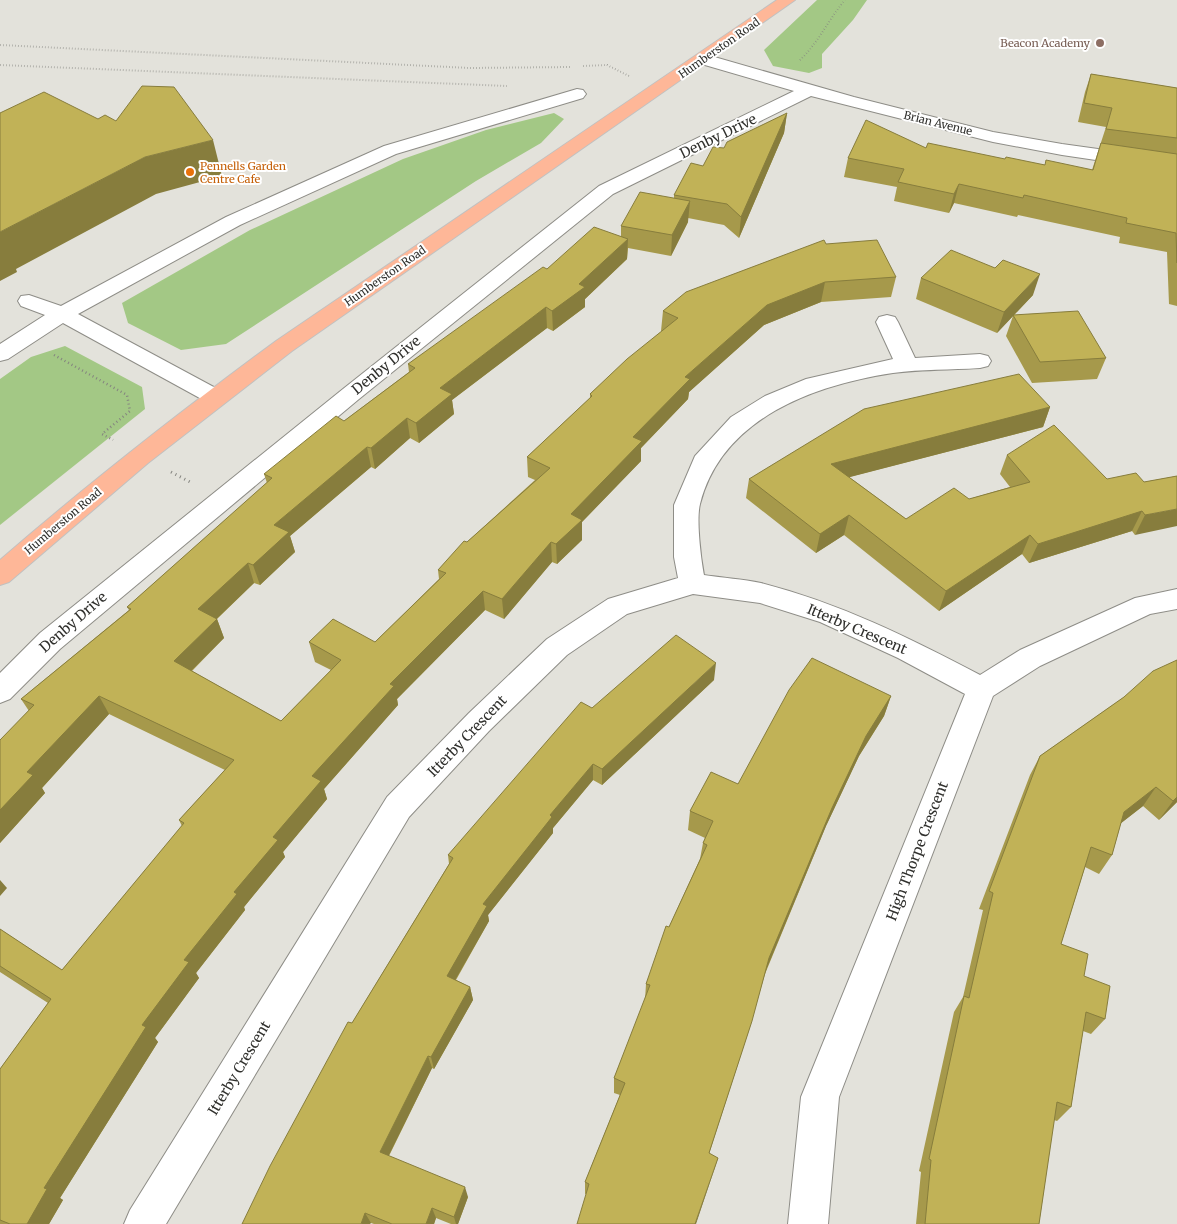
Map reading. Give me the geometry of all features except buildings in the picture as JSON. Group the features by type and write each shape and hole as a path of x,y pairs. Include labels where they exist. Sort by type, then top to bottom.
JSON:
{"main road":[{"name":"Humberston Road","path":"0,575 141,456 215,397 316,324 704,59 787,0"}],"street":[{"name":"Brian Avenue","path":"704,59 808,91 1002,139 1054,149 1177,166"},
{"name":"Denby Drive","path":"0,691 50,640 351,394 606,190 808,91"},
{"path":"0,354 62,314 233,221 390,150 548,101 577,94"},
{"path":"29,301 62,314 215,397"},
{"path":"887,322 908,365"},
{"path":"693,584 687,558 687,505 704,462 739,423 773,401 814,384 893,366 980,361"},
{"name":"Itterby Crescent","path":"144,1224 398,807 479,722 557,647 618,606 693,584 760,593 830,615 908,650 981,689"},
{"path":"981,689 1030,658 1145,605 1177,599"},
{"name":"High Thorpe Crescent","path":"808,1224 820,1097 981,689"}],"path":[{"path":"0,46 470,68 607,66 630,76 628,82 577,94"},
{"path":"0,65 506,86 548,101"},
{"path":"23,338 128,395 130,411 102,434 199,487"}],"green space":[{"path":"817,0 867,0 853,20 822,54 822,68 809,73 773,66 764,50"},
{"path":"554,113 564,119 541,143 476,181 226,344 181,350 128,323 122,303 250,230 403,159 486,130"},
{"path":"65,346 142,387 145,409 0,525 0,379 31,357"}],"place":[{"name":"Beacon Academy","path":"1100,43"},
{"name":"Pennells Garden Centre Cafe","path":"190,172"}]}
